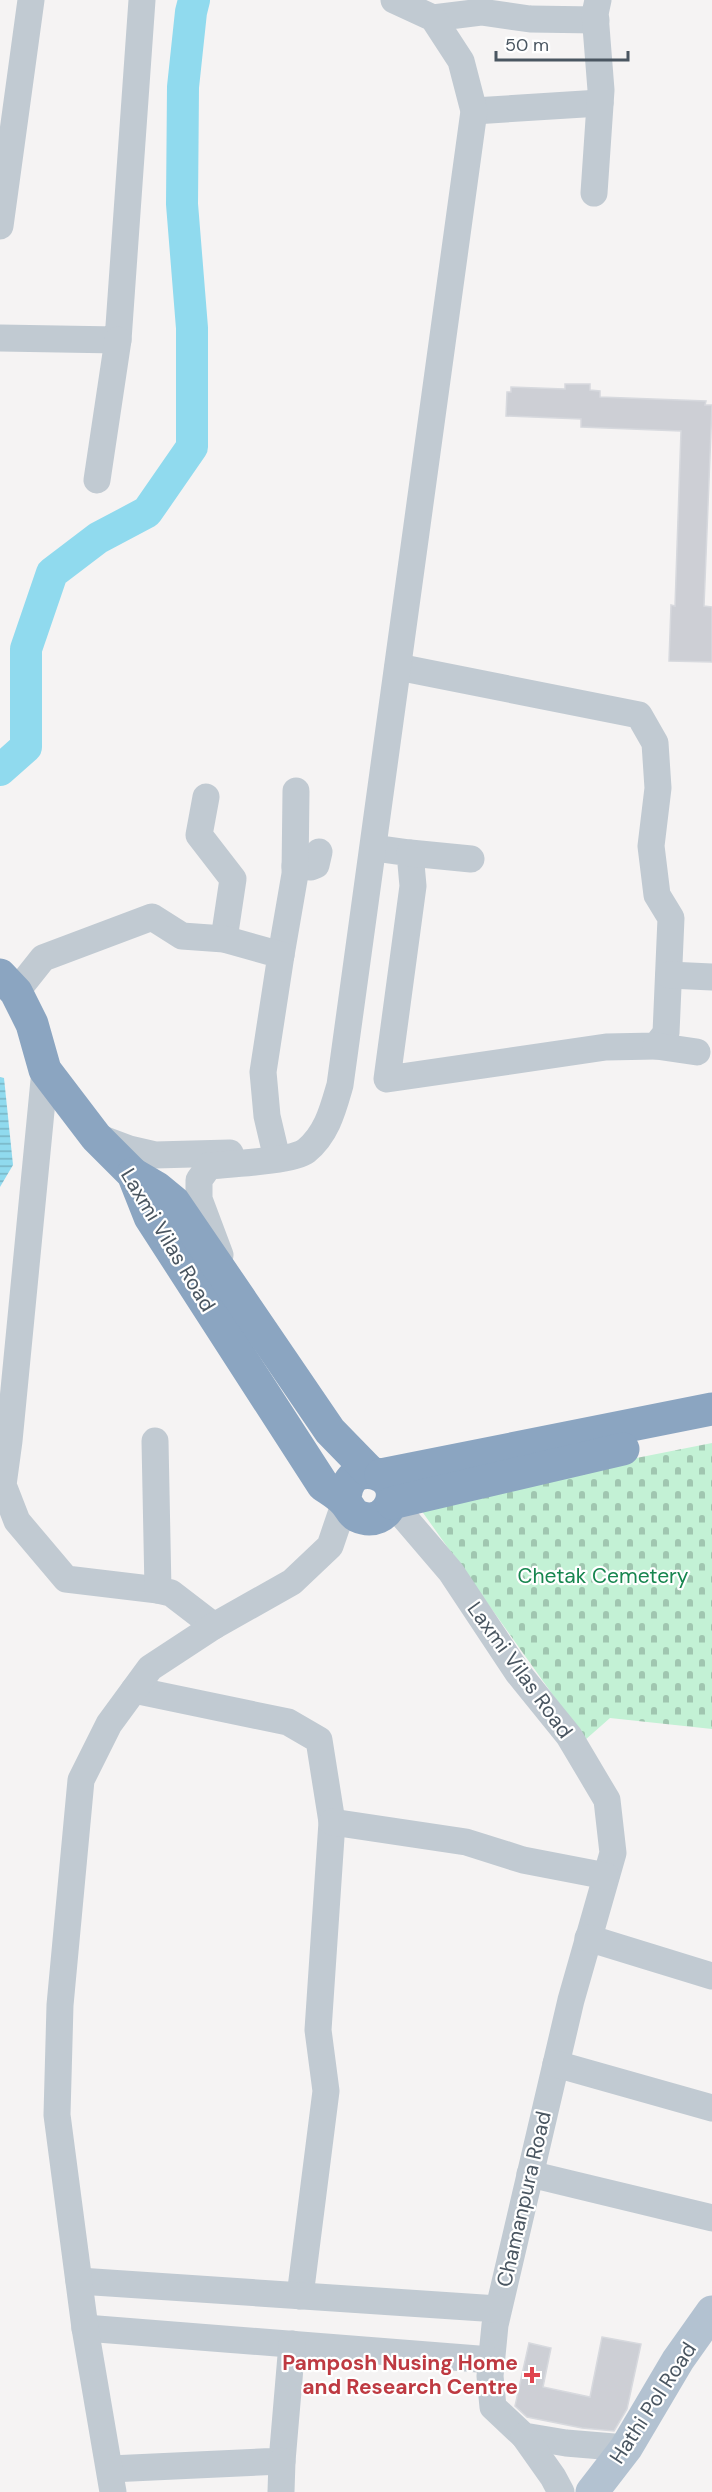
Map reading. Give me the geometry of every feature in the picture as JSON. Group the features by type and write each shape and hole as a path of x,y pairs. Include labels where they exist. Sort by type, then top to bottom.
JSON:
{"highway":[{"name":"Laxmi Vilas Road","path":"8,984 32,1024 45,1070 96,1137 134,1174 150,1216 286,1429 323,1485 345,1502"},
{"path":"134,1174 174,1202 330,1431 381,1484"},
{"path":"381,1484 712,1409"},
{"path":"345,1502 345,1491 350,1481 359,1474 381,1484 712,1428"}],"main road":[{"name":"Hathi Pol Road","path":"592,2492 626,2448 678,2360 712,2312"}],"street":[{"path":"0,226 31,0"},
{"path":"97,480 118,340 142,0"},
{"path":"394,0 433,18 481,12 530,19 597,10 601,90 594,193"},
{"path":"235,1293 199,1199 199,1180 209,1166 305,1153 319,1138 331,1118 340,1085 474,111 460,62 433,18"},
{"path":"474,111 600,103"},
{"path":"0,338 118,340"},
{"path":"398,667 639,715 655,743 658,788 651,846 657,895 671,918 666,1034 656,1046"},
{"path":"275,1150 267,1116 263,1072 295,866 296,792"},
{"path":"206,797 199,836 233,879 224,939"},
{"path":"374,848 471,859"},
{"path":"295,866 316,865 319,852"},
{"path":"410,853 413,886 387,1079 606,1047 656,1046 697,1052"},
{"path":"8,984 43,958 152,916 182,936 224,939 280,955"},
{"path":"669,975 712,977"},
{"path":"45,1070 3,1485 17,1521 66,1579 171,1593 214,1626"},
{"path":"96,1137 129,1149 155,1155 275,1150 301,1146 319,1138"},
{"path":"155,1441 158,1590"},
{"name":"Laxmi Vilas Road","path":"381,1484 451,1572 518,1673 569,1736 607,1800 609,1864"},
{"path":"282,2461 111,2480 85,2328 57,2115 61,1993 81,1780 109,1724 150,1668 214,1626 292,1582 330,1546 345,1502"},
{"path":"134,1690 288,1722 319,1740 332,1822 318,2030 326,2091 300,2296"},
{"path":"332,1822 466,1842 523,1860 609,1864"},
{"name":"Chamanpura Road","path":"561,2492 524,2436 493,2407 491,2360 498,2310 556,2064 609,1864"},
{"path":"588,1938 712,1976"},
{"path":"556,2064 712,2108"},
{"path":"530,2174 712,2218"},
{"path":"79,2281 498,2310"},
{"path":"85,2328 491,2360"},
{"path":"281,2492 292,2344"},
{"path":"524,2436 566,2443 626,2448"}],"green space":[{"name":"Chetak Cemetery","path":"712,1443 712,1729 610,1718 585,1740 421,1510 586,1468"}],"water":[{"path":"0,1077 4,1078 13,1165 0,1187"}],"building":[{"path":"565,384 590,384 590,390 600,391 600,397 706,401 705,405 712,405 704,606 712,607 712,662 669,661 671,605 675,606 681,431 581,427 581,419 506,416 507,392 511,392 511,387 565,389"},
{"path":"602,2337 641,2344 627,2409 614,2431 582,2428 527,2417 515,2406 529,2343 551,2348 543,2387 590,2397"}],"waterway":[{"path":"0,770 26,747 26,649 52,573 98,538 147,512 192,447 192,328 182,204 183,87 194,0"}],"place":[{"name":"Pamposh Nusing Home and Research Centre","path":"532,2375"}]}
